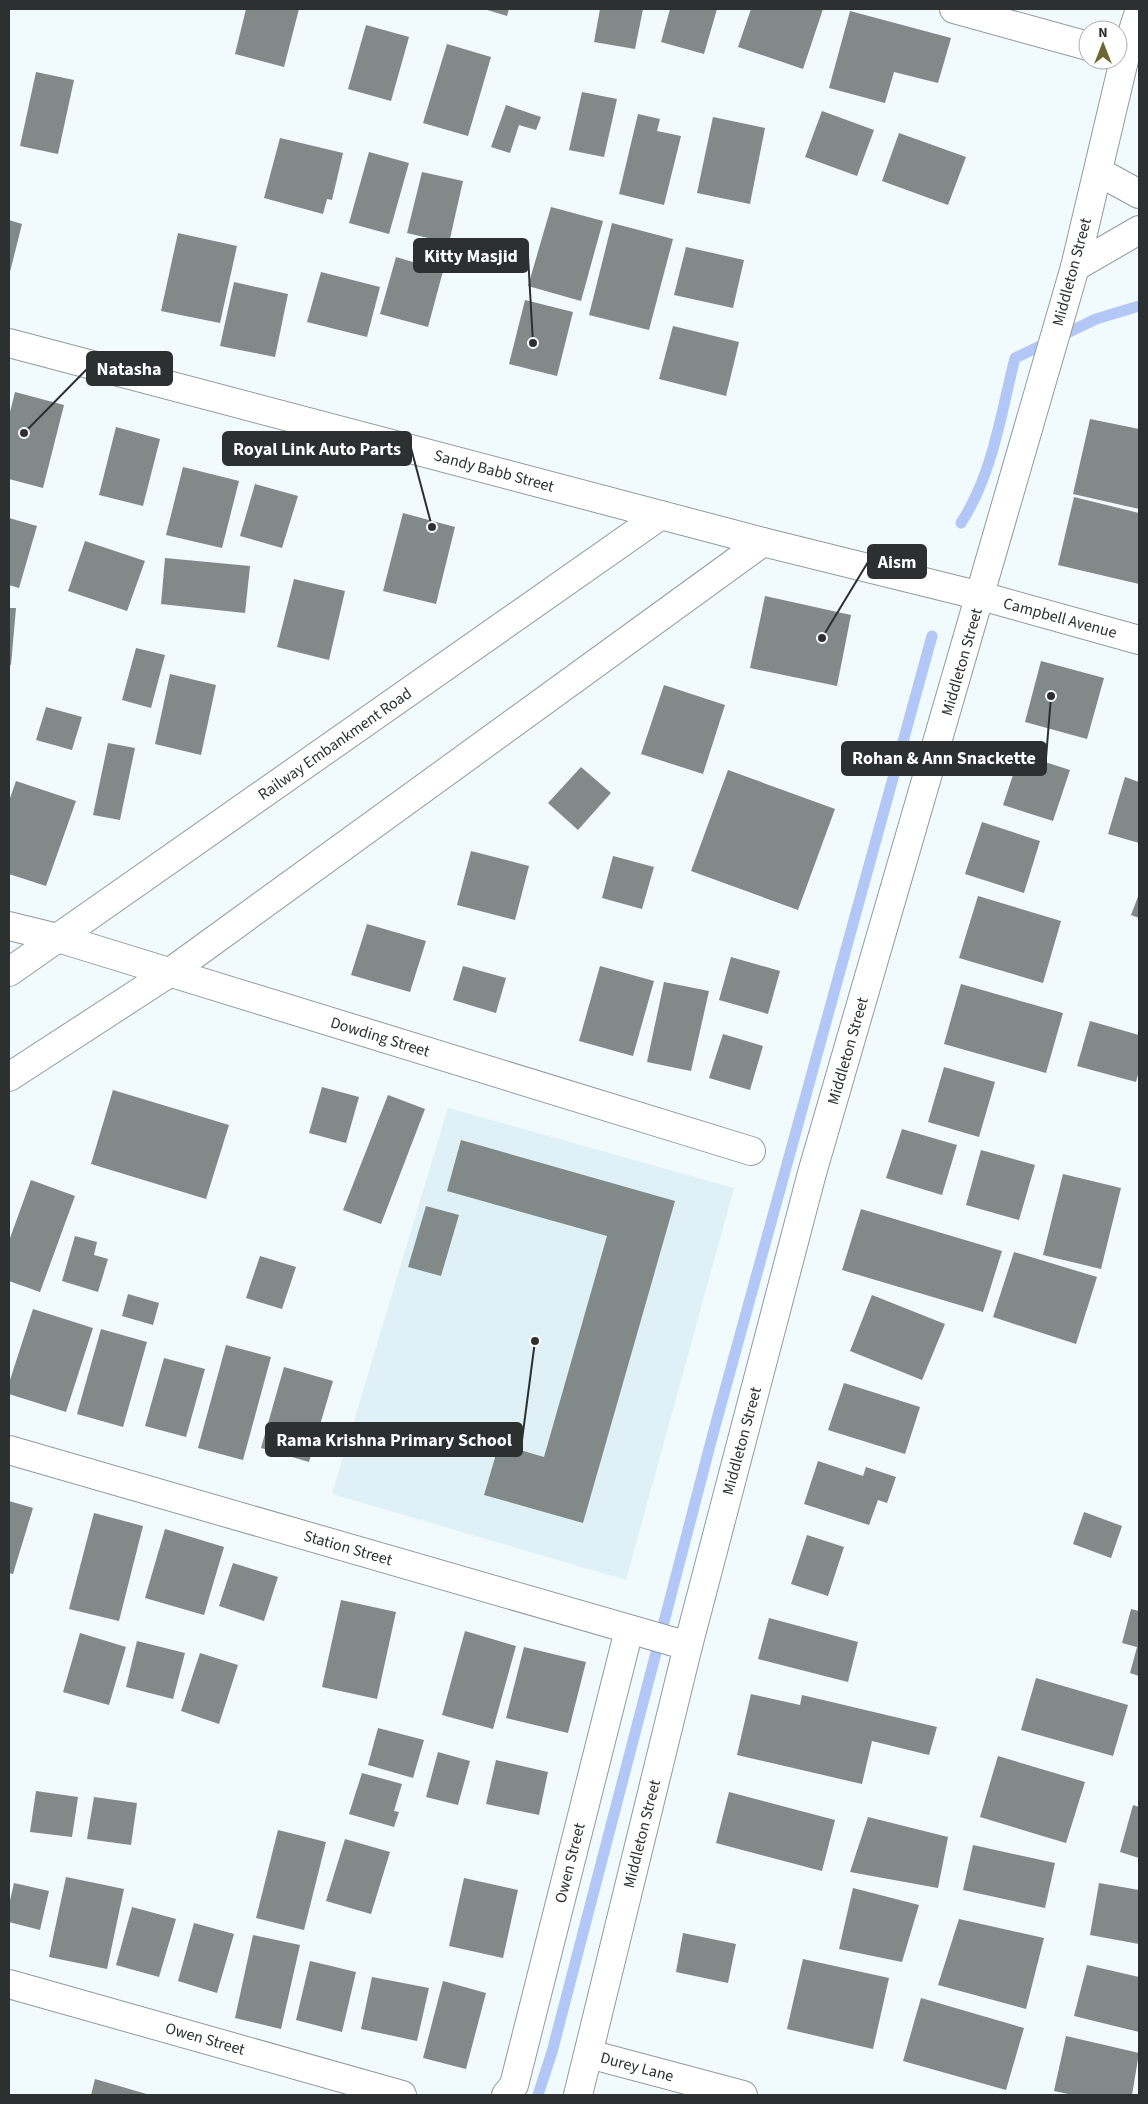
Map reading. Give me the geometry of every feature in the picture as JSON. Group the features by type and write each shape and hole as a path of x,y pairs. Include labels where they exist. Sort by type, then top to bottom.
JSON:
{"street":[{"path":"954,9 1078,43"},
{"name":"Middleton Street","path":"1128,40 1139,12"},
{"name":"Middleton Street","path":"578,2095 688,1646 812,1173 1075,267 1099,172 1119,70"},
{"path":"1099,172 1139,194"},
{"path":"1075,267 1139,230"},
{"name":"Sandy Babb Street","path":"9,343 763,542 981,596"},
{"name":"Railway Embankment Road","path":"9,972 661,515"},
{"path":"9,1077 170,973 763,542"},
{"name":"Campbell Avenue","path":"981,596 1139,640"},
{"name":"Dowding Street","path":"9,926 58,938 751,1151"},
{"name":"Station Street","path":"9,1450 688,1646"},
{"name":"Owen Street","path":"506,2095 514,2085 629,1630"},
{"name":"Owen Street","path":"9,1984 402,2095"},
{"name":"Durey Lane","path":"589,2054 743,2095"}],"shaded area":[{"path":"448,1108 734,1188 626,1580 332,1494"}],"building":[{"path":"246,9 299,9 284,67 235,54"},
{"path":"484,9 509,9 507,16"},
{"path":"600,9 643,9 635,49 594,42"},
{"path":"670,9 717,9 704,54 661,42"},
{"path":"751,9 823,9 803,69 738,47"},
{"path":"850,11 951,38 938,83 894,72 885,103 829,88"},
{"path":"366,25 409,37 391,101 348,89"},
{"path":"447,44 491,57 468,136 423,123"},
{"path":"36,72 74,80 58,154 20,146"},
{"path":"582,92 617,99 604,157 569,150"},
{"path":"506,105 541,117 536,130 519,125 510,153 491,147"},
{"path":"822,111 874,130 857,176 805,157"},
{"path":"638,114 660,119 657,131 681,136 664,205 619,194"},
{"path":"713,117 765,128 750,204 697,193"},
{"path":"899,133 966,157 948,205 882,181"},
{"path":"280,138 343,153 332,200 327,199 323,214 264,198"},
{"path":"369,152 409,163 389,234 349,223"},
{"path":"422,172 463,181 449,243 407,233"},
{"path":"551,207 603,221 581,301 528,286"},
{"path":"9,220 22,224 9,276"},
{"path":"612,223 673,239 649,330 589,315"},
{"path":"178,233 237,246 220,323 161,311"},
{"path":"686,247 744,260 733,308 674,295"},
{"path":"396,257 443,271 428,327 380,314"},
{"path":"321,272 380,287 367,337 307,322"},
{"path":"234,282 288,294 275,357 220,346"},
{"path":"525,300 573,312 557,376 509,364"},
{"path":"673,326 739,342 726,396 659,379"},
{"path":"15,392 64,405 43,488 9,479 9,416"},
{"path":"1090,419 1139,429 1139,509 1073,494"},
{"path":"116,427 160,439 143,506 99,495"},
{"path":"183,467 239,481 222,548 166,535"},
{"path":"255,484 298,496 282,548 240,536"},
{"path":"1074,497 1139,513 1139,584 1058,565"},
{"path":"403,513 455,527 436,604 383,591"},
{"path":"9,518 37,526 19,588 9,585"},
{"path":"85,541 145,561 127,611 68,591"},
{"path":"165,558 250,566 245,613 161,604"},
{"path":"294,579 345,591 329,660 277,647"},
{"path":"765,596 851,615 837,686 750,668"},
{"path":"9,608 16,608 11,665 9,665"},
{"path":"136,648 165,655 151,708 122,700"},
{"path":"1041,661 1104,678 1087,739 1025,722"},
{"path":"170,674 216,685 201,755 155,744"},
{"path":"664,685 725,705 703,774 641,754"},
{"path":"46,707 82,717 72,750 36,740"},
{"path":"108,743 135,748 120,820 93,815"},
{"path":"1020,754 1070,770 1053,821 1003,805"},
{"path":"581,767 611,793 578,830 548,803"},
{"path":"728,770 835,809 798,910 691,871"},
{"path":"1125,777 1139,782 1139,843 1108,834"},
{"path":"16,781 76,801 46,886 9,874 9,801"},
{"path":"982,822 1040,841 1024,893 965,874"},
{"path":"471,851 529,866 515,920 457,905"},
{"path":"613,856 654,867 642,909 602,898"},
{"path":"1139,894 1139,918 1131,915"},
{"path":"978,896 1061,921 1043,983 959,958"},
{"path":"367,924 426,941 410,992 351,975"},
{"path":"731,957 780,971 768,1014 719,1000"},
{"path":"463,966 506,978 496,1013 453,1000"},
{"path":"600,966 654,981 633,1056 579,1041"},
{"path":"664,982 709,991 691,1071 647,1062"},
{"path":"961,984 1063,1013 1046,1073 944,1044"},
{"path":"1090,1021 1139,1035 1139,1071 1136,1082 1077,1066"},
{"path":"723,1034 763,1046 750,1090 709,1078"},
{"path":"944,1067 995,1082 979,1137 928,1122"},
{"path":"322,1087 359,1097 346,1143 309,1133"},
{"path":"113,1090 229,1125 206,1199 91,1164"},
{"path":"388,1095 425,1109 381,1224 343,1210"},
{"path":"902,1129 957,1145 942,1195 886,1178"},
{"path":"461,1140 675,1201 583,1523 484,1495 499,1444 544,1457 607,1236 447,1191"},
{"path":"981,1150 1035,1165 1019,1220 966,1205"},
{"path":"1063,1174 1121,1188 1101,1269 1043,1255"},
{"path":"31,1180 75,1196 40,1292 9,1281 9,1241"},
{"path":"426,1206 459,1215 441,1276 408,1267"},
{"path":"861,1209 1002,1251 983,1312 842,1270"},
{"path":"75,1236 97,1242 94,1255 108,1259 98,1292 62,1281"},
{"path":"1014,1252 1097,1277 1076,1344 993,1317"},
{"path":"260,1256 296,1267 282,1309 246,1298"},
{"path":"128,1294 159,1303 153,1325 122,1316"},
{"path":"872,1295 945,1324 922,1380 850,1351"},
{"path":"33,1309 93,1328 66,1412 9,1394 9,1383"},
{"path":"101,1329 147,1342 123,1427 77,1414"},
{"path":"226,1345 271,1357 243,1460 198,1448"},
{"path":"164,1358 205,1369 186,1437 145,1426"},
{"path":"284,1367 333,1381 309,1462 261,1448"},
{"path":"844,1383 920,1407 905,1454 828,1430"},
{"path":"818,1461 863,1476 866,1467 896,1477 887,1503 878,1500 869,1525 804,1504"},
{"path":"9,1501 33,1508 13,1574 9,1573"},
{"path":"1084,1512 1122,1526 1111,1558 1073,1544"},
{"path":"94,1513 143,1526 119,1621 69,1609"},
{"path":"165,1529 224,1547 204,1615 145,1598"},
{"path":"807,1535 844,1547 828,1596 791,1584"},
{"path":"233,1563 278,1577 264,1621 219,1606"},
{"path":"341,1600 396,1612 377,1699 322,1687"},
{"path":"1131,1609 1139,1611 1139,1676 1130,1673 1137,1647 1122,1643"},
{"path":"769,1618 858,1642 848,1682 758,1659"},
{"path":"465,1631 516,1646 493,1729 442,1715"},
{"path":"80,1633 126,1647 109,1705 63,1692"},
{"path":"137,1641 185,1653 173,1699 126,1687"},
{"path":"524,1647 586,1662 568,1733 506,1718"},
{"path":"200,1653 238,1665 219,1724 181,1711"},
{"path":"1036,1678 1128,1705 1113,1756 1021,1730"},
{"path":"751,1694 800,1705 802,1695 937,1727 929,1755 872,1741 862,1784 737,1755"},
{"path":"378,1728 424,1740 413,1778 368,1765"},
{"path":"438,1752 470,1761 458,1805 426,1797"},
{"path":"998,1756 1085,1782 1066,1843 980,1817"},
{"path":"496,1760 548,1772 539,1815 486,1804"},
{"path":"362,1773 402,1784 394,1811 399,1812 394,1827 349,1814"},
{"path":"36,1791 78,1797 72,1837 30,1832"},
{"path":"729,1792 835,1820 822,1871 716,1843"},
{"path":"94,1797 137,1803 131,1845 87,1839"},
{"path":"1133,1805 1139,1807 1139,1858 1120,1852"},
{"path":"868,1817 948,1837 938,1888 850,1872"},
{"path":"278,1830 326,1842 304,1930 256,1918"},
{"path":"345,1839 390,1852 371,1914 326,1901"},
{"path":"973,1845 1055,1863 1045,1908 963,1890"},
{"path":"66,1877 124,1889 107,1969 49,1957"},
{"path":"464,1878 518,1890 503,1958 449,1946"},
{"path":"14,1883 49,1891 40,1930 9,1922 9,1905"},
{"path":"1099,1883 1139,1890 1139,1944 1090,1935"},
{"path":"853,1888 919,1905 902,1962 839,1949"},
{"path":"132,1907 176,1919 159,1977 116,1965"},
{"path":"959,1919 1044,1938 1026,2009 938,1985"},
{"path":"194,1923 234,1934 217,1993 178,1981"},
{"path":"683,1933 736,1944 728,1983 676,1972"},
{"path":"253,1935 300,1945 281,2029 235,2018"},
{"path":"803,1959 889,1978 873,2049 787,2029"},
{"path":"310,1961 356,1972 342,2032 296,2020"},
{"path":"1087,1965 1139,1977 1139,2032 1074,2016"},
{"path":"372,1977 429,1988 417,2041 361,2029"},
{"path":"443,1981 486,1993 466,2069 423,2058"},
{"path":"921,1998 1024,2028 1006,2090 903,2061"},
{"path":"1066,2036 1139,2053 1132,2095 1073,2095 1054,2091"},
{"path":"95,2079 150,2095 91,2095"}],"waterway":[{"path":"961,523 981,484 995,443 1015,358 1096,319 1139,306"},
{"path":"538,2095 552,2052 714,1430 932,636"}],"place":[{"name":"Kitty Masjid","path":"533,343"},
{"name":"Natasha","path":"24,433"},
{"name":"Royal Link Auto Parts","path":"432,527"},
{"name":"Aism","path":"822,638"},
{"name":"Rohan & Ann Snackette","path":"1051,696"},
{"name":"Rama Krishna Primary School","path":"535,1341"}]}
